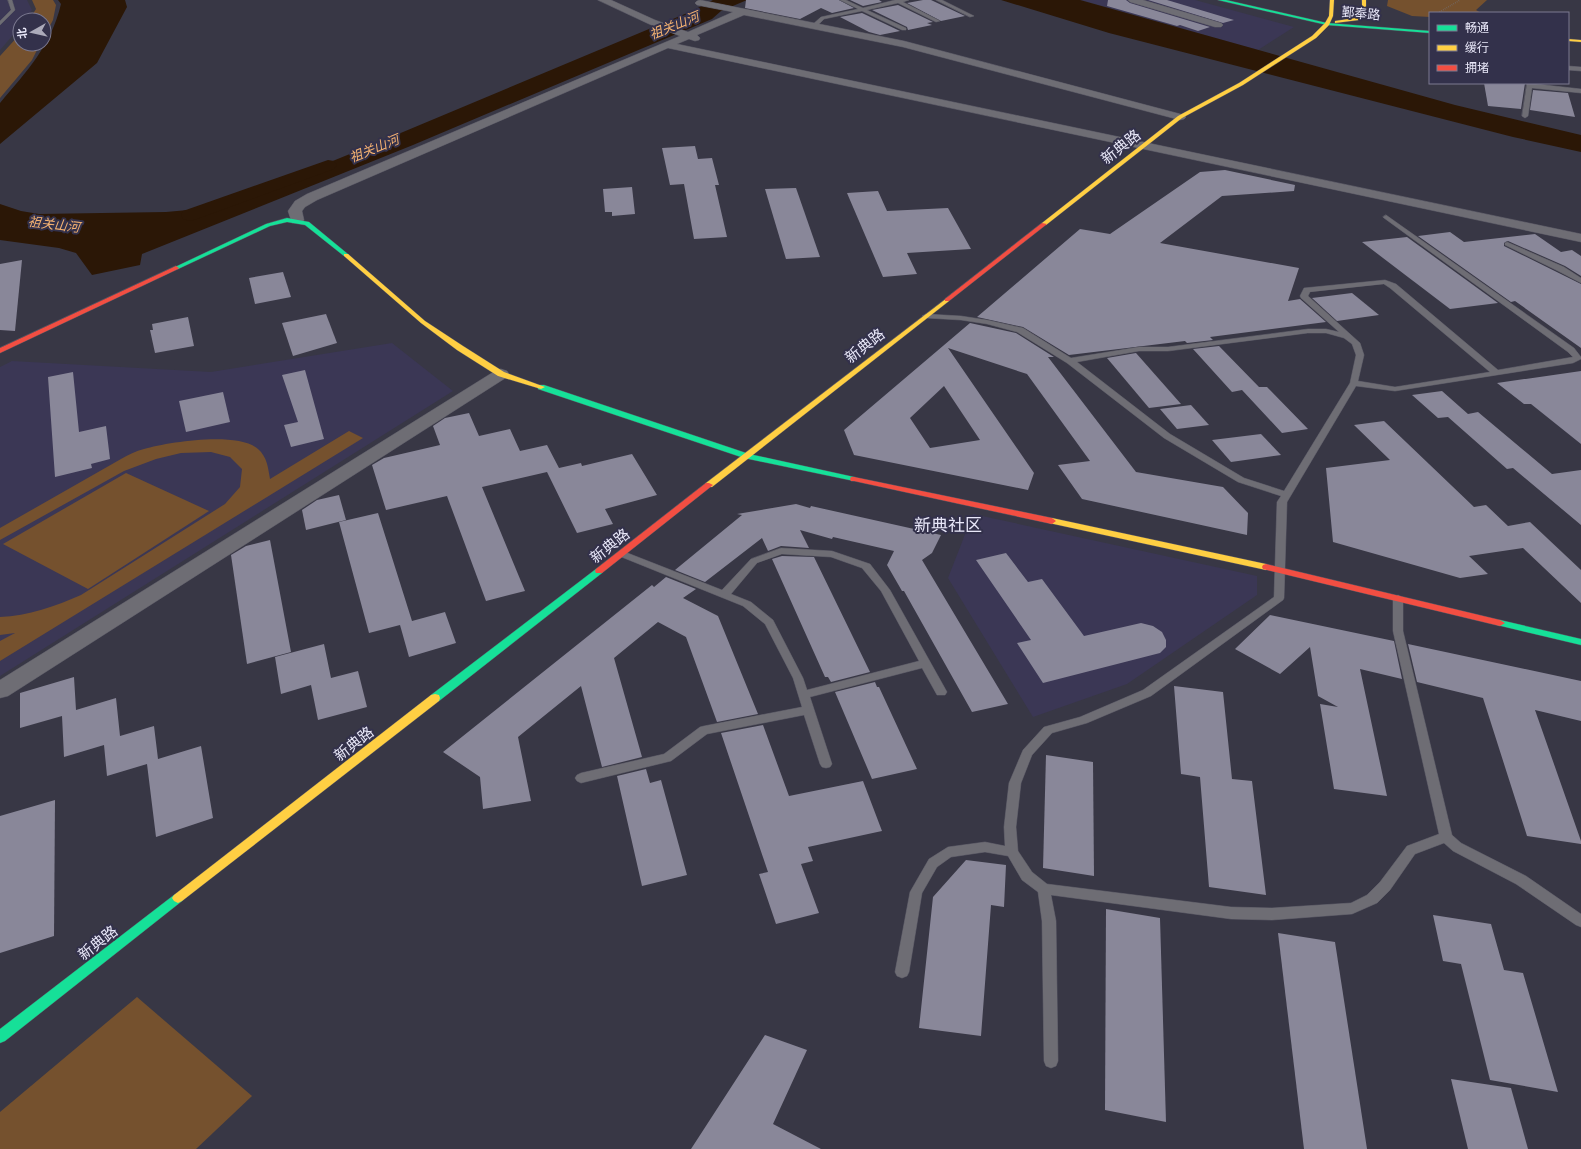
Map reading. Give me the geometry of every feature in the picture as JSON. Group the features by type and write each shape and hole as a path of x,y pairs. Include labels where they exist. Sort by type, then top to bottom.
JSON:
{"main road":[{"name":"鄞奉路","path":"1220,0 1329,20 1429,32"},
{"name":"鄞奉路","path":"1261,0 1329,20 1357,19 1429,24"},
{"path":"1329,20 1332,1"},
{"path":"1357,19 1364,3"},
{"name":"新典路","path":"0,1037 1146,146 1180,117 1241,84 1314,38 1329,20"},
{"path":"1569,40 1581,41"},
{"path":"0,351 268,225 278,221 297,220 306,223 429,326 501,374 747,456 1279,570 1577,642"}],"street":[{"path":"603,0 654,23 686,34 741,60"},
{"path":"1133,0 1218,25"},
{"path":"700,3 904,44 1180,117"},
{"path":"297,220 295,211 300,204 312,197 667,45 686,34 737,11"},
{"path":"667,45 1581,238"},
{"path":"0,690 501,374"}],"lane":[{"path":"0,24 13,10 10,0"},
{"path":"842,0 904,29"},
{"path":"814,26 823,18 897,1 908,0"},
{"path":"938,0 972,16"},
{"path":"897,1 938,21"},
{"path":"1569,68 1581,69"},
{"path":"1525,116 1530,84 1581,91"},
{"path":"1354,383 1395,389 1573,361 1579,358 1571,350 1386,217"},
{"path":"1507,244 1561,269 1581,281"},
{"path":"1446,837 1411,850 1385,886 1372,899 1352,908 1272,914 1231,913 1044,889 1027,876 1012,852 1010,827 1015,783 1026,753 1048,730 1083,720 1146,693 1279,598 1282,502 1354,383 1360,355 1356,343 1304,296 1307,290 1385,282 1393,286 1496,373"},
{"path":"926,316 968,319 1020,330 1070,361 1167,436 1220,470 1241,480 1286,495"},
{"path":"1070,361 1139,350 1168,349 1308,331 1326,331 1348,336"},
{"path":"724,595 754,561 781,551 832,554 866,566 885,590 941,692"},
{"path":"622,554 747,604 769,622 798,678 826,764"},
{"path":"1398,598 1398,631 1446,837 1457,847 1520,880 1581,921"},
{"path":"803,695 925,663"},
{"path":"581,778 667,758 704,730 808,710"},
{"path":"902,972 916,892 933,863 948,852 984,847 1012,852"},
{"path":"1044,889 1049,921 1051,1061"}],"path":[{"path":"1440,12 1460,0"}],"shaded area":[{"path":"0,0 27,0 32,10 31,12 12,12 12,36 0,50"},
{"path":"32,0 53,0 56,5 52,22 52,12 34,12 36,9"},
{"path":"1081,0 1195,0 1294,27 1258,50"},
{"path":"1388,0 1487,0 1476,10 1479,12 1429,12 1429,17 1412,16 1387,6"},
{"path":"12,43 12,52 36,52 32,60 0,98 0,56"},
{"path":"392,343 453,391 0,676 0,367 12,361 211,372"},
{"path":"349,431 363,438 0,661 0,641 15,633 0,635 0,617 21,615 42,610 81,595 225,504 240,487 242,469 230,457 211,452 181,453 156,459 124,471 0,540 0,528 124,458 144,449 185,441 219,439 235,440 248,444 261,452 267,462 270,479"},
{"path":"126,473 209,511 88,589 3,544"},
{"path":"973,514 1257,576 1257,595 1127,684 1033,717 948,578"},
{"path":"137,997 252,1096 196,1149 0,1149 0,1112"}],"water":[{"path":"58,0 125,0 127,7 97,63 0,144 0,103 29,69 40,52 52,52 52,31 61,4"},
{"path":"713,0 747,0 721,11 712,19 413,145 142,254 140,265 92,275 76,253 59,248 0,240 0,204 21,211 39,214 166,212 188,210 242,198 692,11"},
{"path":"1001,0 1080,0 1455,105 1581,135 1581,152 1513,137 1109,33"}],"building":[{"path":"746,0 839,0 854,8 832,13 821,8 800,19 745,8"},
{"path":"850,0 879,0 882,2 863,6"},
{"path":"931,0 965,16 941,21 907,3"},
{"path":"1108,0 1126,0 1130,3 1210,27 1198,31 1180,25 1177,26 1107,6"},
{"path":"1148,0 1167,0 1234,20 1223,23"},
{"path":"898,5 933,22 927,23 932,25 908,30 907,27 872,10"},
{"path":"862,13 900,31 880,35 869,32 840,17"},
{"path":"1484,84 1525,84 1521,109 1488,106"},
{"path":"1533,90 1568,93 1575,117 1530,110"},
{"path":"695,146 698,159 712,158 719,185 715,185 727,237 694,239 684,184 670,185 662,148"},
{"path":"1225,170 1295,185 1294,191 1222,196 1160,243 1299,268 1288,301 1300,299 1326,322 1210,337 1213,340 1187,343 1185,341 1069,355 1023,327 977,317 1080,229 1110,234 1200,172"},
{"path":"632,187 635,214 612,216 612,212 605,212 603,189"},
{"path":"796,188 820,257 786,259 765,189"},
{"path":"878,191 887,211 948,208 971,249 907,253 917,274 883,277 847,193"},
{"path":"1450,232 1464,242 1535,234 1561,252 1572,250 1581,256 1581,276 1565,266 1508,241 1504,243 1504,246 1581,284 1581,348 1515,301 1511,302 1418,236"},
{"path":"1407,237 1498,303 1450,309 1362,242"},
{"path":"22,260 15,331 0,330 0,264"},
{"path":"283,272 291,297 255,304 249,278"},
{"path":"1352,293 1379,315 1337,321 1312,298"},
{"path":"326,314 337,343 293,356 282,323"},
{"path":"188,317 194,346 155,353 150,330 153,330 152,324"},
{"path":"970,323 1016,333 1054,357 1048,357 1136,472 1223,487 1248,513 1247,535 1082,499 1058,465 1090,461 1027,374 948,348 1034,473 1028,490 854,455 844,430","holes":["944,386 980,440 930,448 910,418"]},
{"path":"1219,346 1259,387 1267,387 1308,429 1282,433 1242,390 1232,392 1193,349"},
{"path":"1136,353 1181,404 1149,408 1107,358"},
{"path":"305,370 324,439 291,447 284,425 298,422 282,375"},
{"path":"1581,371 1581,444 1531,404 1524,404 1497,383"},
{"path":"73,372 79,432 106,426 110,459 91,464 92,468 55,477 48,377"},
{"path":"1442,391 1468,414 1478,412 1552,474 1581,470 1581,525 1513,468 1507,469 1448,417 1438,418 1412,395"},
{"path":"223,392 230,422 186,432 179,401"},
{"path":"1191,405 1209,425 1177,429 1160,409"},
{"path":"469,413 479,436 510,429 520,451 547,445 559,468 581,463 582,466 632,454 657,495 605,509 613,524 577,533 547,472 482,487 525,591 486,601 447,496 386,510 372,465 384,458 440,445 433,426 445,418"},
{"path":"1384,421 1474,507 1486,505 1508,526 1530,522 1581,570 1581,603 1523,548 1469,556 1488,574 1460,578 1333,542 1326,468 1390,460 1354,425"},
{"path":"1261,434 1281,455 1231,462 1212,440"},
{"path":"339,495 346,520 306,530 302,510 317,500"},
{"path":"796,504 941,535 932,553 922,560 1008,704 972,712 904,591 902,591 887,565 894,551 833,537 832,539 800,530 809,548 781,546 768,551 762,538 705,582 675,570 742,515 737,514"},
{"path":"378,513 412,621 445,612 456,643 409,657 400,625 369,633 339,522"},
{"path":"270,540 291,652 247,664 231,555 246,546"},
{"path":"1006,553 1028,582 1042,579 1084,636 1141,623 1153,626 1162,632 1166,640 1166,647 1160,653 1043,683 1017,643 1031,640 976,560"},
{"path":"782,556 814,557 870,672 831,682 828,677 825,677 772,559"},
{"path":"666,577 696,589 683,598 718,616 758,714 717,722 686,637 658,622 614,658 642,757 602,767 581,686 518,737 531,801 483,809 480,777 443,752 652,585 654,587"},
{"path":"1270,615 1394,641 1402,679 1360,669 1387,796 1334,789 1320,704 1338,707 1318,696 1310,647 1280,674 1235,649"},
{"path":"324,644 331,678 358,671 367,707 318,720 311,685 281,694 275,657"},
{"path":"1408,644 1581,681 1581,721 1535,710 1581,844 1527,836 1483,698 1417,682"},
{"path":"74,677 76,710 116,698 120,736 154,726 158,759 201,746 213,818 156,837 147,764 107,776 104,745 64,757 62,716 20,728 20,693"},
{"path":"875,682 877,687 879,687 917,769 872,779 835,692"},
{"path":"1174,686 1223,692 1232,779 1252,781 1266,895 1209,887 1200,777 1181,774"},
{"path":"763,725 789,796 863,781 882,831 808,847 813,861 801,864 819,913 776,924 759,874 768,872 721,733"},
{"path":"1046,755 1093,762 1094,876 1043,868"},
{"path":"646,769 650,783 661,780 687,875 642,886 617,776"},
{"path":"55,800 54,936 0,953 0,816"},
{"path":"966,860 1006,865 1004,907 991,905 981,1036 919,1028 933,897"},
{"path":"1106,909 1160,918 1166,1122 1105,1110"},
{"path":"1433,915 1491,924 1504,970 1523,973 1558,1092 1490,1080 1461,964 1443,961"},
{"path":"1278,933 1335,942 1367,1149 1304,1149"},
{"path":"765,1035 807,1050 773,1124 821,1149 691,1149"},
{"path":"1451,1079 1511,1088 1528,1149 1468,1149"}],"waterway":[{"name":"祖关山河","path":"190,215 328,165"}],"traffic: fast":[{"path":"1220,0 1327,24 1429,32"},
{"path":"176,268 268,225 287,220 307,223 346,255"},
{"path":"541,387 747,456 854,479"},
{"path":"435,698 599,571"},
{"path":"1500,623 1581,642"},
{"path":"0,1037 178,898"}],"traffic: slow":[{"path":"1044,224 1180,117 1241,84 1314,37 1327,24 1331,16 1332,0"},
{"path":"1337,22 1357,19 1364,6 1364,0"},
{"path":"1569,40 1581,41"},
{"path":"346,255 423,322 460,348 501,374 541,387"},
{"path":"709,485 947,300"},
{"path":"1052,521 1266,567"},
{"path":"178,898 435,698"}],"traffic: jam":[{"path":"947,300 1044,224"},
{"path":"0,351 176,268"},
{"path":"854,479 1052,521"},
{"path":"599,571 709,485"},
{"path":"1266,567 1500,623"}],"district":[{"name":"新典社区","path":"948,525"}]}
